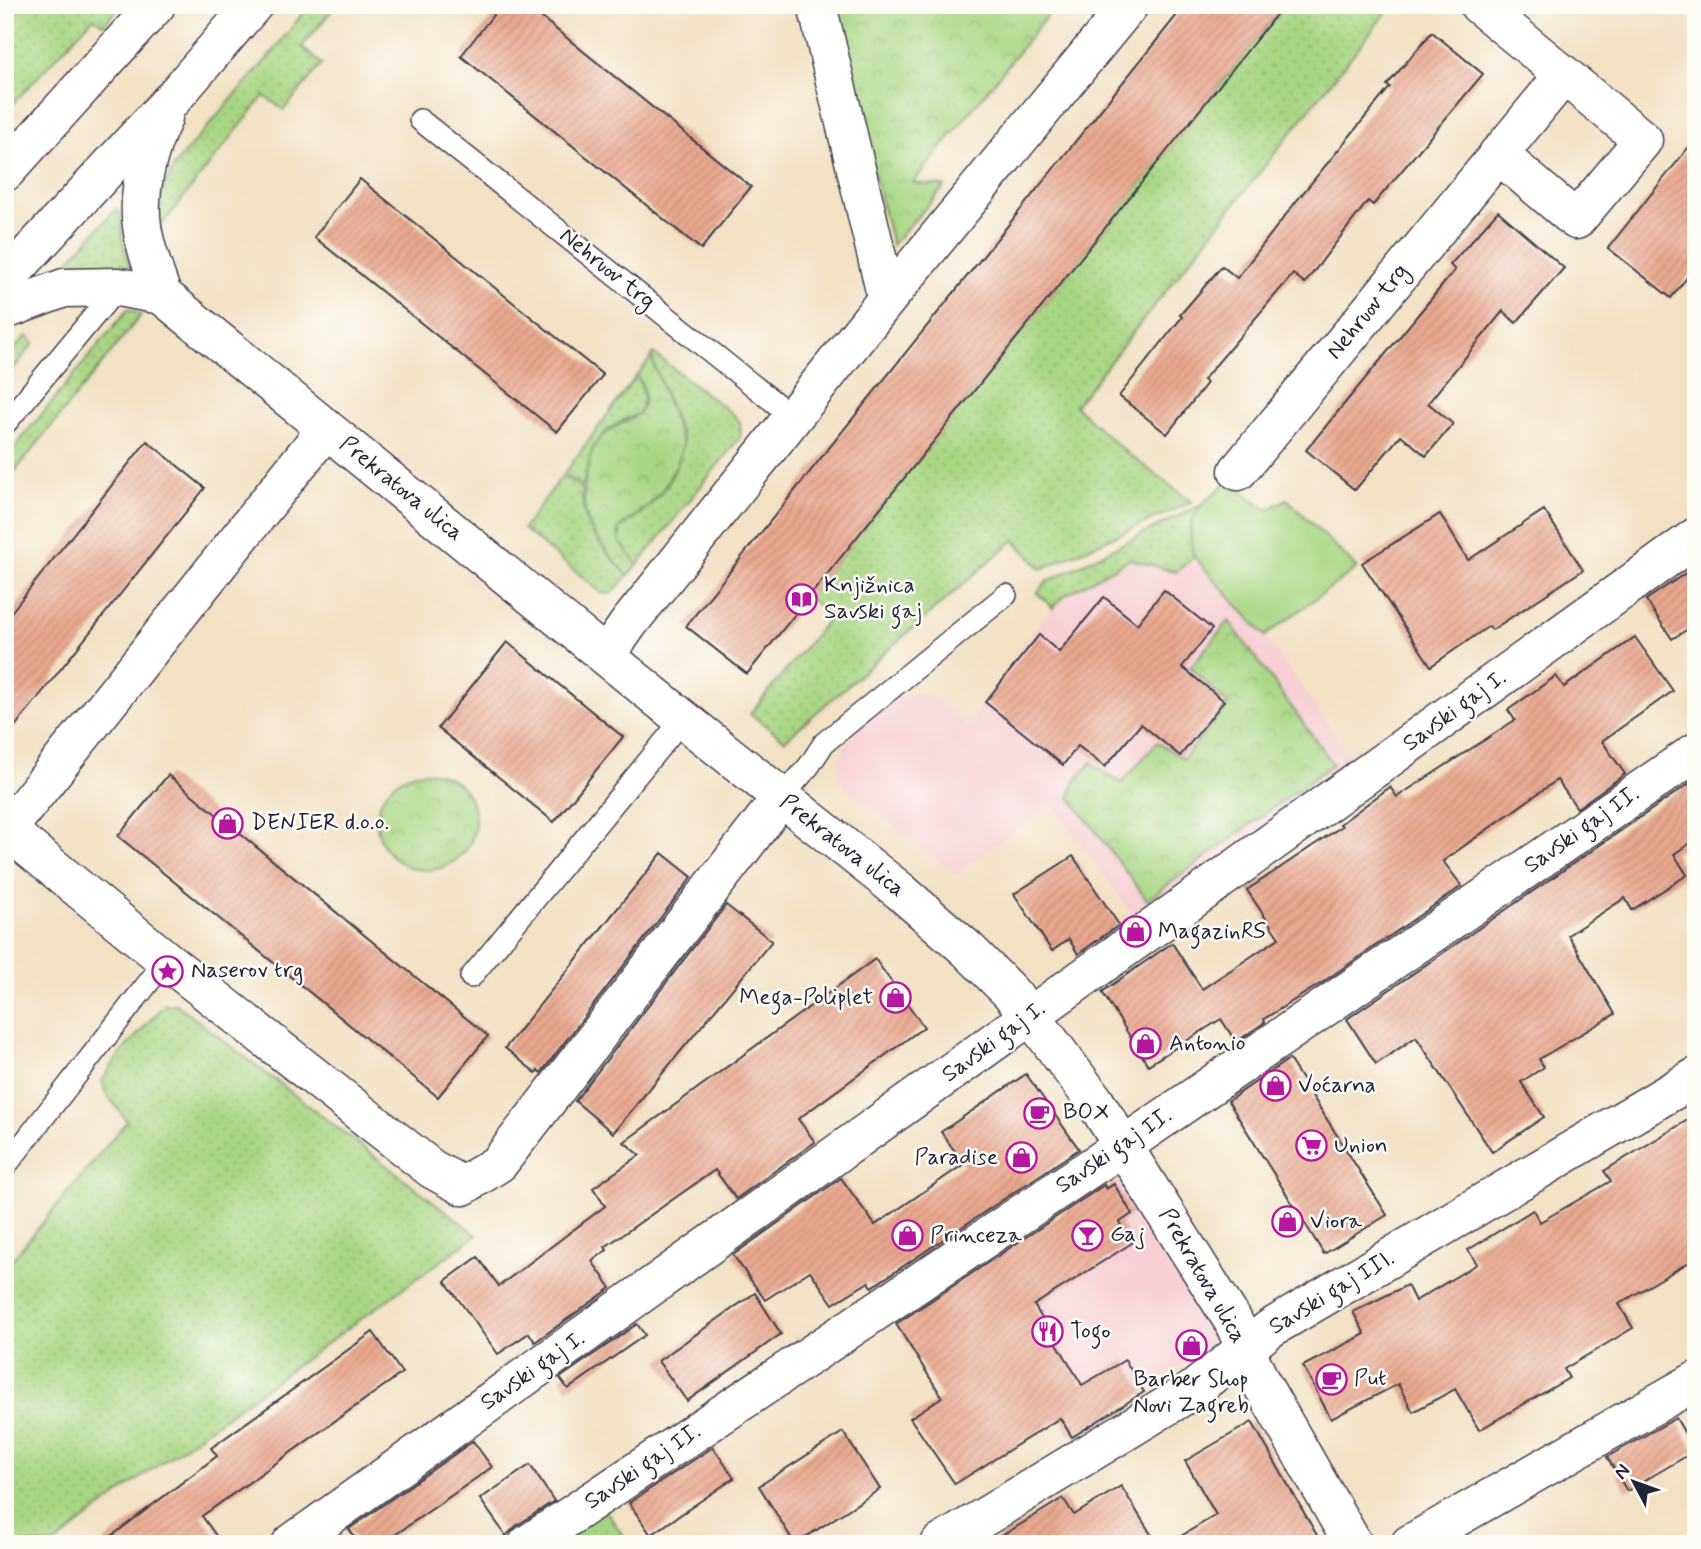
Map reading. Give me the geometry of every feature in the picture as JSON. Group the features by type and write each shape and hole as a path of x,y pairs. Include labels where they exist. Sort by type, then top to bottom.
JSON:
{"street":[{"path":"5,172 156,5"},
{"path":"5,280 174,97 253,5"},
{"path":"817,5 887,299"},
{"path":"606,656 629,623 887,299 1129,5"},
{"path":"1479,5 1643,141 1576,220 1498,154"},
{"name":"Nehruov trg","path":"1238,471 1564,75"},
{"path":"5,310 64,288 118,287 162,295 148,254 140,213 147,161 157,131 174,97"},
{"name":"Prekratova ulica","path":"162,295 683,719 846,847 967,949 1031,1016 1094,1100 1233,1321 1284,1426 1353,1544"},
{"path":"326,429 6,831 432,1169 463,1186 499,1163 781,798"},
{"name":"Savski gaj I.","path":"291,1544 1696,537"},
{"name":"Savski gaj II.","path":"528,1544 1123,1146 1696,751"},
{"name":"Savski gaj III.","path":"940,1544 1193,1390 1271,1328 1696,1077"},
{"path":"1410,1544 1696,1381"}],"lane":[{"name":"Nehruov trg","path":"420,120 794,418"},
{"path":"5,424 118,287"},
{"path":"781,798 809,766 824,743 1006,595"},
{"path":"471,976 683,719"},
{"path":"5,1167 166,960"}],"shaded area":[{"path":"1194,557 1265,636 1358,766 1141,927 1052,803 955,875 838,781 838,760 852,735 870,715 896,697 915,693 936,699 967,727 1036,628 1064,596 1130,559 1176,572"},
{"path":"1119,1180 1216,1340 1215,1344 1072,1437 974,1272"}],"green space":[{"path":"19,5 121,5 104,25 93,18 5,112 5,20"},
{"path":"309,5 336,5 302,47 322,64 284,110 264,96 160,227 159,208 163,190 176,163 272,53"},
{"path":"831,5 1056,5 913,183 945,186 892,245"},
{"path":"1284,5 1392,5 1075,406 1122,449 1192,502 1041,569 1014,540 785,740 750,714 830,617 808,597"},
{"path":"116,209 120,212 123,242 130,267 64,266"},
{"path":"128,309 141,315 5,484 5,459"},
{"path":"26,336 34,343 5,379 5,359"},
{"path":"653,353 734,415 740,422 741,436 638,565 620,542 620,530 650,505 664,489 679,460 683,440 651,357"},
{"path":"651,357 683,445 678,462 662,491 645,509 622,526 618,533 620,542 638,565 628,576 592,530 584,505 584,490 590,458 597,442 610,430 637,415 643,406 644,393 637,376"},
{"path":"636,376 643,395 639,414 613,426 598,441 583,486 564,474"},
{"path":"562,476 583,489 582,502 589,526 628,576 611,594 603,594 523,529"},
{"path":"1228,482 1268,510 1287,499 1357,568 1265,636 1194,557 1191,543 1192,521 1202,505"},
{"path":"1200,505 1191,530 1194,557 1176,572 1130,559 1064,596 1053,608 1037,593 1046,582"},
{"path":"1229,621 1333,764 1147,900 1070,797 1074,783 1092,762 1122,783 1157,742 1183,759 1228,704 1190,667"},
{"path":"426,772 445,776 461,786 471,802 475,821 471,840 461,856 445,866 426,870 407,866 391,856 381,840 377,821 381,802 391,786 407,776"},
{"path":"176,1004 477,1235 125,1489 55,1544 5,1544 5,1268 127,1121 106,1093 102,1081 119,1055 164,1005"},
{"path":"604,1507 628,1544 551,1544"}],"building":[{"path":"501,5 526,5 751,187 701,249 461,56"},
{"path":"1185,5 1284,5 747,674 686,626"},
{"path":"1432,32 1483,74 1373,205 1368,201 1305,283 1293,274 1203,380 1207,383 1167,434 1119,396 1182,317 1180,315 1222,266 1237,278 1390,87 1387,85"},
{"path":"1696,138 1696,266 1671,298 1608,248"},
{"path":"360,179 603,375 557,432 314,237"},
{"path":"1498,211 1564,268 1516,323 1503,311 1428,403 1453,424 1426,456 1401,435 1355,490 1306,450 1455,270 1450,265"},
{"path":"147,441 205,488 5,739 5,620"},
{"path":"1544,510 1583,570 1492,630 1489,626 1431,666 1362,563 1440,514 1468,560"},
{"path":"1696,566 1696,624 1672,639 1646,600"},
{"path":"1164,590 1212,629 1182,667 1224,701 1180,756 1141,724 1105,767 1078,746 1063,765 985,702 1039,635 1059,652 1104,597 1137,624"},
{"path":"1635,637 1673,691 1602,741 1625,774 1577,808 1557,780 1443,861 1462,886 1323,982 1264,1019 1265,1022 1236,1042 1221,1019 1148,1065 1102,992 1172,943 1202,989 1279,938 1247,890 1342,826 1340,824 1390,787 1397,797 1515,720 1508,710 1556,676 1564,687"},
{"path":"507,642 623,737 554,822 438,728"},
{"path":"168,775 488,1036 438,1097 118,836"},
{"path":"1696,779 1696,839 1674,854 1687,875 1632,910 1625,898 1568,935 1615,1014 1539,1059 1544,1067 1521,1082 1544,1117 1492,1152 1416,1037 1376,1064 1347,1019"},
{"path":"662,853 692,877 541,1073 538,1070 536,1073 505,1048"},
{"path":"1073,856 1119,925 1078,954 1069,939 1052,951 1014,894"},
{"path":"726,905 772,941 613,1133 575,1101"},
{"path":"875,959 924,1027 798,1119 815,1142 736,1199 715,1170 605,1247 607,1250 592,1261 611,1288 535,1342 529,1333 498,1354 445,1281 478,1257 499,1286 605,1206 593,1188 640,1155 624,1142"},
{"path":"1289,1059 1387,1215 1324,1254 1228,1101"},
{"path":"1026,1074 1079,1149 872,1287 869,1282 833,1304 810,1271 765,1300 733,1255 841,1178 875,1225 964,1164 941,1132"},
{"path":"1696,1115 1696,1258 1619,1304 1633,1328 1564,1369 1569,1378 1479,1430 1455,1389 1413,1412 1398,1384 1331,1419 1303,1366 1365,1334 1353,1312 1407,1285 1415,1301 1477,1264 1468,1250 1533,1210 1540,1222 1611,1181 1604,1171"},
{"path":"1114,1184 1132,1214 1120,1222 1132,1243 1034,1305 1082,1385 1125,1360 1144,1392 1072,1437 1060,1418 955,1484 910,1418 942,1397 896,1324 1104,1185 1106,1189"},
{"path":"755,1293 781,1334 687,1401 658,1361"},
{"path":"637,1324 645,1335 568,1389 560,1378"},
{"path":"373,1332 402,1373 202,1516 222,1544 101,1544 217,1456 211,1448"},
{"path":"1676,1418 1695,1451 1627,1491 1607,1457"},
{"path":"1252,1422 1322,1544 1168,1544 1216,1515 1185,1461"},
{"path":"843,1432 880,1489 795,1544 759,1486"},
{"path":"473,1441 492,1467 382,1544 359,1544 349,1529"},
{"path":"713,1447 734,1478 651,1535 629,1503"},
{"path":"530,1465 554,1501 516,1526 506,1536 480,1499"},
{"path":"1121,1486 1157,1544 989,1544 1063,1498 1074,1515"}],"place":[{"name":"Knjižnica Savski gaj","path":"801,599"},
{"name":"DENIER d.o.o.","path":"228,823"},
{"name":"MagazinRS","path":"1135,932"},
{"name":"Naserov trg","path":"168,971"},
{"name":"Mega-Poliplet","path":"896,998"},
{"name":"Antonio","path":"1146,1044"},
{"name":"Voćarna","path":"1275,1086"},
{"name":"BOX","path":"1040,1113"},
{"name":"Union","path":"1311,1146"},
{"name":"Paradise","path":"1021,1158"},
{"name":"Viora","path":"1287,1222"},
{"name":"Gaj","path":"1087,1235"},
{"name":"Princeza","path":"907,1236"},
{"name":"Togo","path":"1047,1332"},
{"name":"Barber Shop Novi Zagreb","path":"1191,1346"},
{"name":"Put","path":"1331,1379"}]}
